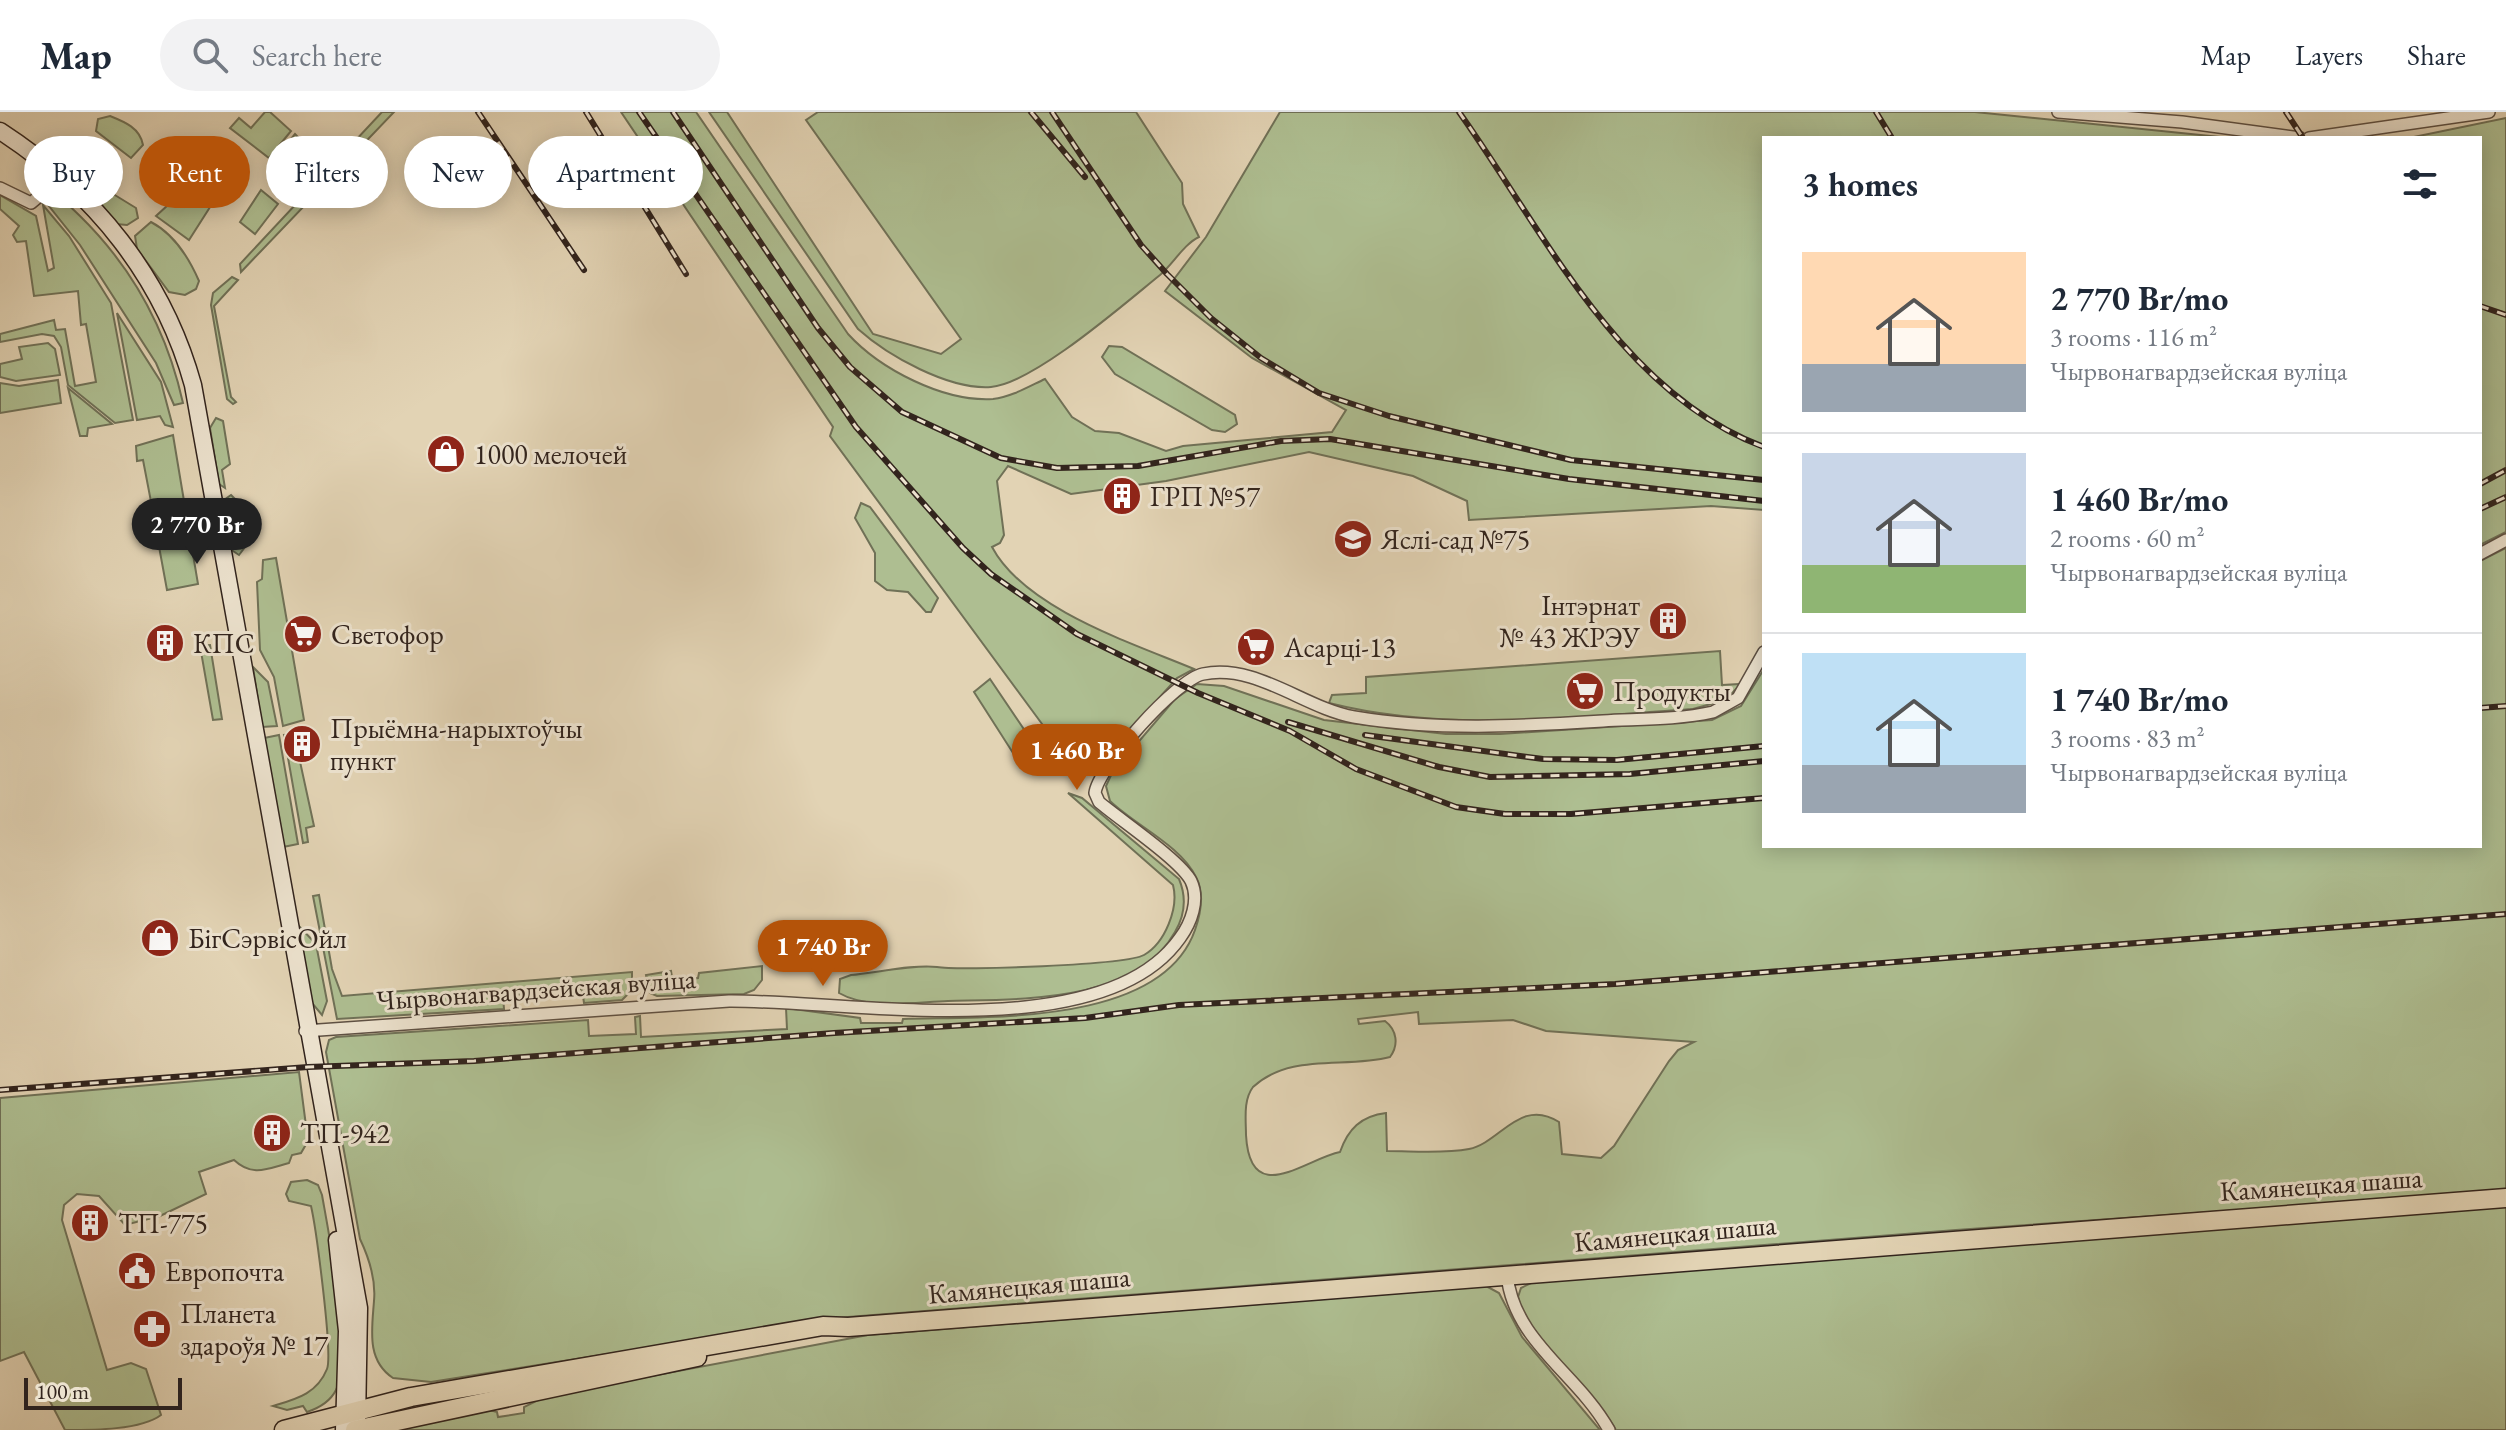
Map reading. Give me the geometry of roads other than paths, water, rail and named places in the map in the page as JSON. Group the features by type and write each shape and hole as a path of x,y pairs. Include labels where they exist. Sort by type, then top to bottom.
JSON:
{"main road":[{"path":"0,131 24,152"},
{"path":"0,141 24,158"},
{"path":"88,208 108,225 146,272 173,323 188,366 305,1032 342,1275 349,1417 355,1430"},
{"name":"Камянецкая шаша","path":"284,1430 701,1344 823,1326 848,1327 2506,1198"},
{"name":"Камянецкая шаша","path":"355,1430 700,1356 824,1335 848,1327"}],"street":[{"path":"2058,112 2182,122 2285,136"},
{"path":"2323,136 2489,112"},
{"path":"0,188 24,200"},
{"path":"2482,553 2506,540"},
{"name":"Чырвонагвардзейская вуліца","path":"305,1032 729,1001 770,1001 884,1011 1033,1006 1087,999 1128,982 1163,958 1181,937 1192,914 1194,891 1185,873 1099,802 1095,789 1102,773 1159,705 1193,677 1218,673 1242,676 1326,710 1357,717 1494,728 1713,712 1738,698 1762,656"},
{"path":"1507,1275 1512,1304 1522,1326 1593,1405 1609,1430"}],"railway":[{"path":"478,112 584,270"},
{"path":"586,112 686,274"},
{"path":"639,112 856,427 963,548 991,574 1077,634 1198,693 1290,731 1356,769 1456,807 1505,814 1571,814 1762,798"},
{"path":"673,112 818,328 850,367 902,412 1001,458 1057,468 1138,466 1281,441 1330,439 1569,479 1762,501"},
{"path":"1031,112 1085,177"},
{"path":"1052,112 1141,245 1167,274 1211,318 1261,358 1319,393 1389,416 1571,460 1762,480"},
{"path":"1459,112 1554,256 1626,348 1667,388 1713,422 1762,446"},
{"path":"1876,112 1891,136"},
{"path":"2286,112 2302,136"},
{"path":"2482,307 2506,315"},
{"path":"2482,483 2506,470"},
{"path":"2482,508 2506,497"},
{"path":"2482,708 2506,706"},
{"path":"1288,722 1439,767 1490,777 1630,774 1762,761"},
{"path":"1365,735 1543,759 1617,760 1762,746"},
{"path":"0,1090 308,1067 474,1061 834,1033 1085,1018 1179,1005 1615,984 2506,914"}],"place":[{"name":"1000 мелочей","path":"446,454"},
{"name":"ГРП №57","path":"1122,496"},
{"name":"Яслі-сад №75","path":"1353,539"},
{"name":"Інтэрнат № 43 ЖРЭУ","path":"1668,621"},
{"name":"Светофор","path":"303,634"},
{"name":"КПС","path":"165,643"},
{"name":"Асарці-13","path":"1256,647"},
{"name":"Продукты","path":"1585,691"},
{"name":"Прыёмна-нарыхтоўчы пункт","path":"302,744"},
{"name":"БігСэрвісОйл","path":"160,938"},
{"name":"ТП-942","path":"272,1133"},
{"name":"ТП-775","path":"90,1223"},
{"name":"Европочта","path":"137,1271"},
{"name":"Планета здароўя № 17","path":"152,1329"}]}
